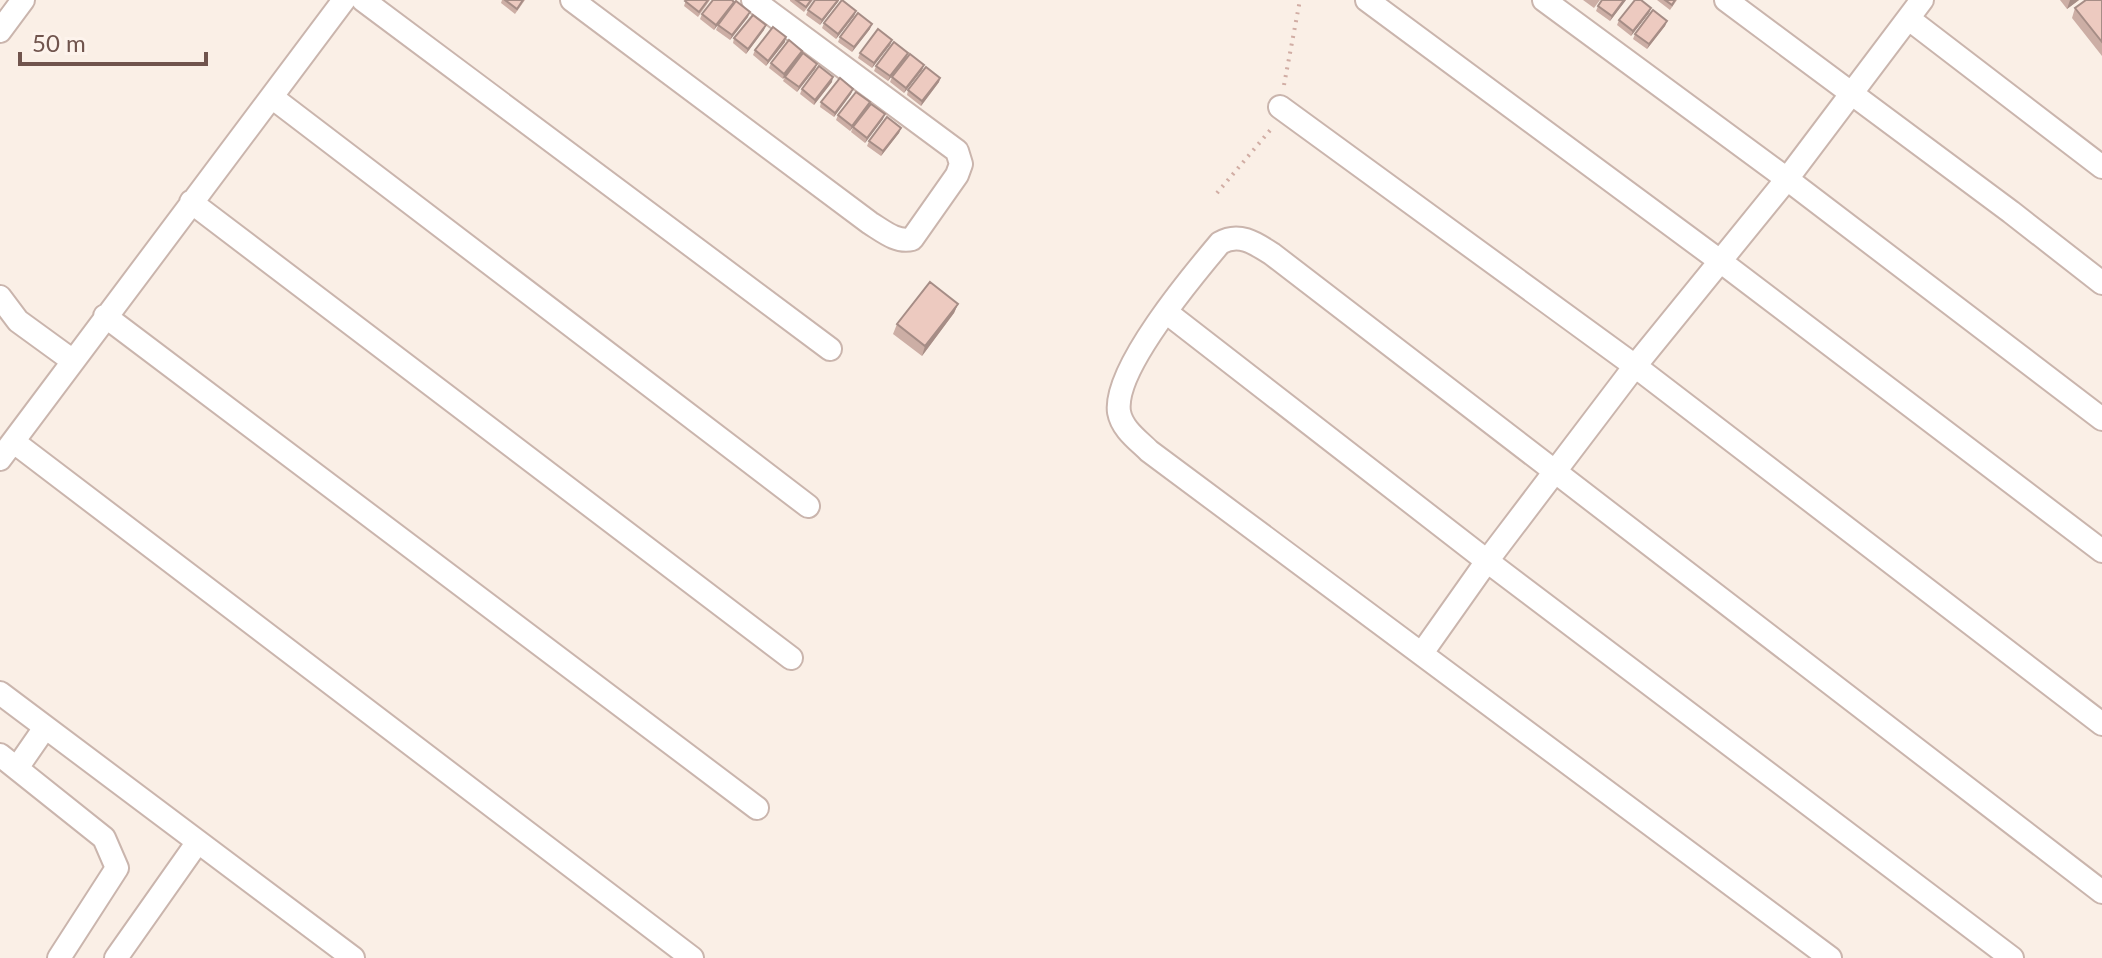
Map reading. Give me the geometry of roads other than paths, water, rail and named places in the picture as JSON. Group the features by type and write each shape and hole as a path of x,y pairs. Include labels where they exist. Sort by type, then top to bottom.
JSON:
{"street":[{"path":"0,31 23,0"},
{"path":"344,0 7,451 692,958"},
{"path":"363,0 830,349"},
{"path":"572,0 870,223 892,236 907,241 912,239 957,175 961,164 957,151 753,0"},
{"path":"1367,0 1720,261 2102,551"},
{"path":"1544,0 1787,179 2102,419"},
{"path":"1726,0 2102,283"},
{"path":"1422,653 1487,561 1635,366 1787,179 1922,0"},
{"path":"1909,19 2102,167"},
{"path":"273,98 808,506"},
{"path":"1280,107 1635,366 2102,724"},
{"path":"191,202 791,658"},
{"path":"1830,958 1149,451 1129,432 1119,413 1122,388 1137,357 1166,312 1220,243 1228,238 1249,240 1272,254 2102,892"},
{"path":"0,297 18,321 73,361"},
{"path":"1166,312 1487,561 2012,958"},
{"path":"105,316 757,808"},
{"path":"0,693 353,958"},
{"path":"44,729 8,762 104,838 117,868 59,958"},
{"path":"116,958 197,843"}]}
